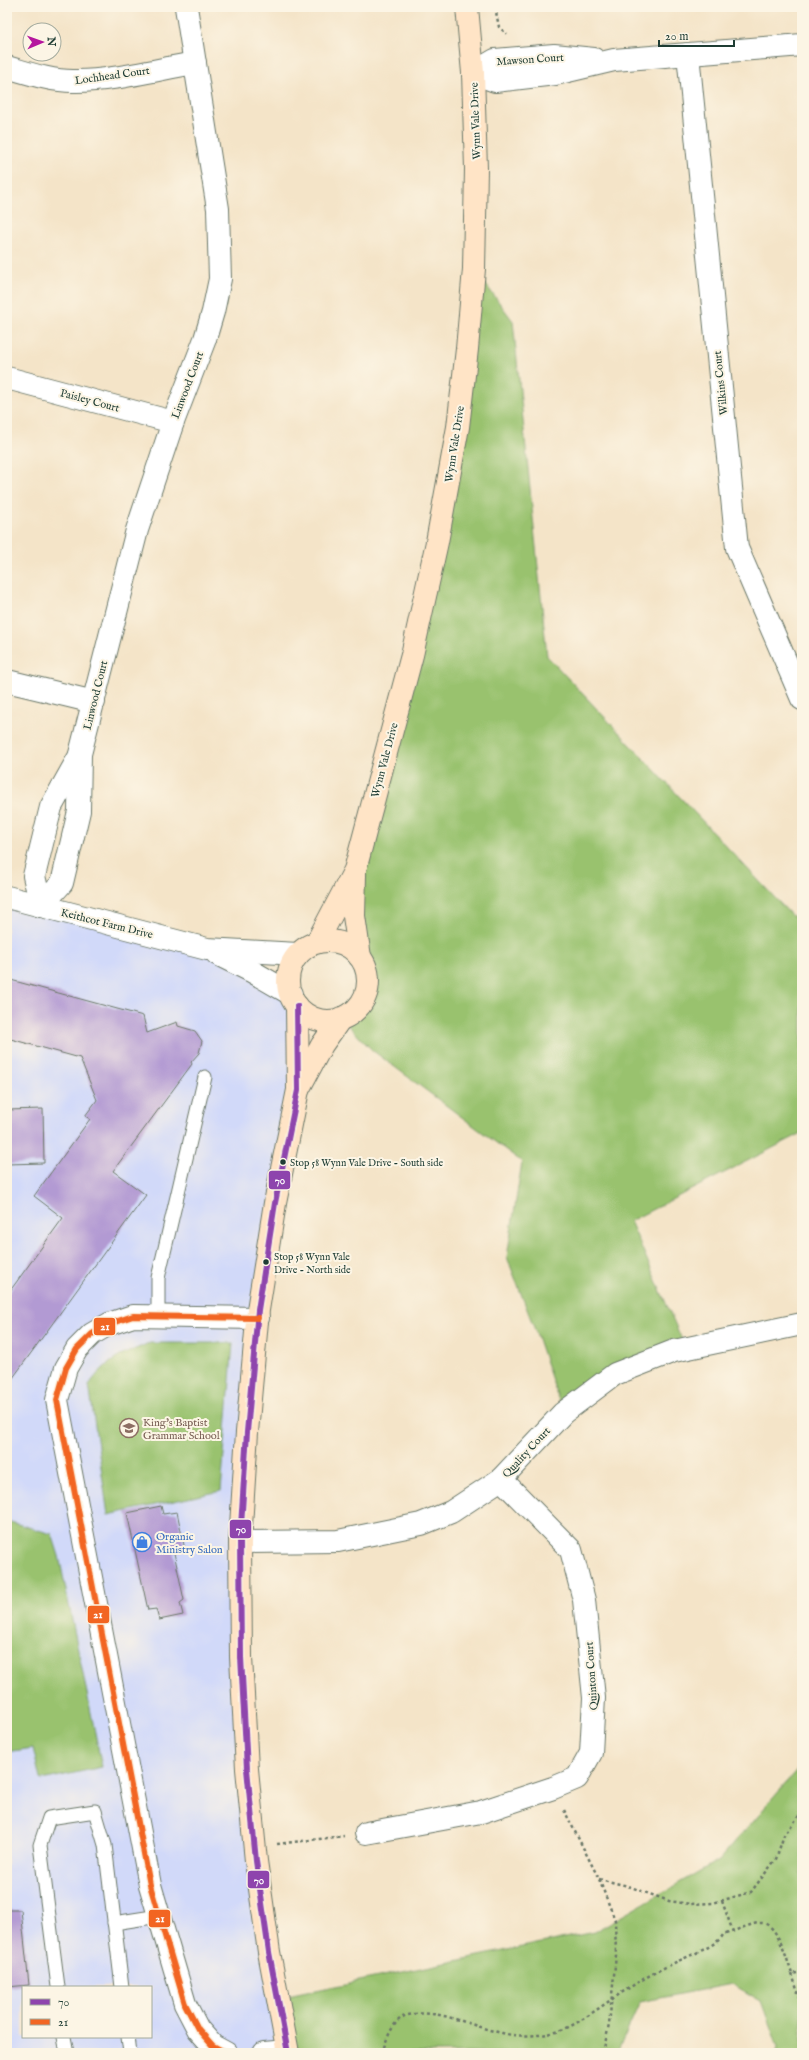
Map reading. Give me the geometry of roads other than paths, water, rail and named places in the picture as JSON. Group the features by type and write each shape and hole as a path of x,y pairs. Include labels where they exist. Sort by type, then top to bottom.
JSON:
{"main road":[{"name":"Wynn Vale Drive","path":"317,942 355,870 412,655 437,542 458,427 474,269 476,169 473,73 467,7"},
{"name":"Wynn Vale Drive","path":"355,870 354,916 360,957"},
{"path":"298,1090 322,1045 341,1018 359,1006 368,987 368,976 360,957 348,946 333,941 317,942 298,954 289,973 288,984 294,1000 302,1012 325,1021 341,1018"},
{"path":"288,2052 269,1952 255,1846 247,1769 241,1657 240,1542 246,1432 258,1318 275,1203 298,1090 294,1000"}],"street":[{"name":"Linwood Court","path":"41,906 34,876 51,807 80,754 137,530 173,422 205,339 213,312 220,279 218,209 186,7"},
{"name":"Mawson Court","path":"473,73 495,81 556,74 614,60 802,45"},
{"name":"Wilkins Court","path":"688,54 738,548 802,699"},
{"name":"Mawson Court","path":"473,73 495,60 554,55 614,60"},
{"name":"Lochhead Court","path":"7,67 42,76 73,81 106,78 195,63"},
{"name":"Paisley Court","path":"7,378 173,422"},
{"path":"7,681 94,702"},
{"name":"Linwood Court","path":"41,906 62,883 79,811 80,754"},
{"name":"Keithcot Farm Drive","path":"7,897 207,949 298,954"},
{"name":"Keithcot Farm Drive","path":"207,949 253,972 294,1000"},
{"path":"226,2053 213,2046 198,2030 185,2004 150,1885 57,1400 66,1368 77,1349 92,1334 109,1324 133,1316 258,1318"},
{"name":"Quality Court","path":"240,1542 338,1541 421,1524 451,1512 501,1479 562,1413 615,1374 674,1351 802,1324"},
{"name":"Quinton Court","path":"366,1833 481,1812 553,1788 576,1778 591,1753 594,1698 584,1600 571,1550 501,1479"},
{"path":"264,2053 288,2052"}],"lane":[{"path":"158,1316 158,1278 205,1077"},
{"path":"58,1986 40,1845 49,1818 95,1812 105,1845 122,1986"},
{"path":"114,1923 159,1916"},
{"path":"64,2038 66,2053"},
{"path":"128,2038 130,2053"}],"place":[{"name":"Stop 58 Wynn Vale Drive - South side","path":"283,1162"},
{"name":"Stop 58 Wynn Vale Drive - North side","path":"266,1262"},
{"name":"King's Baptist Grammar School","path":"129,1428"},
{"name":"Organic Ministry Salon","path":"142,1542"}]}
